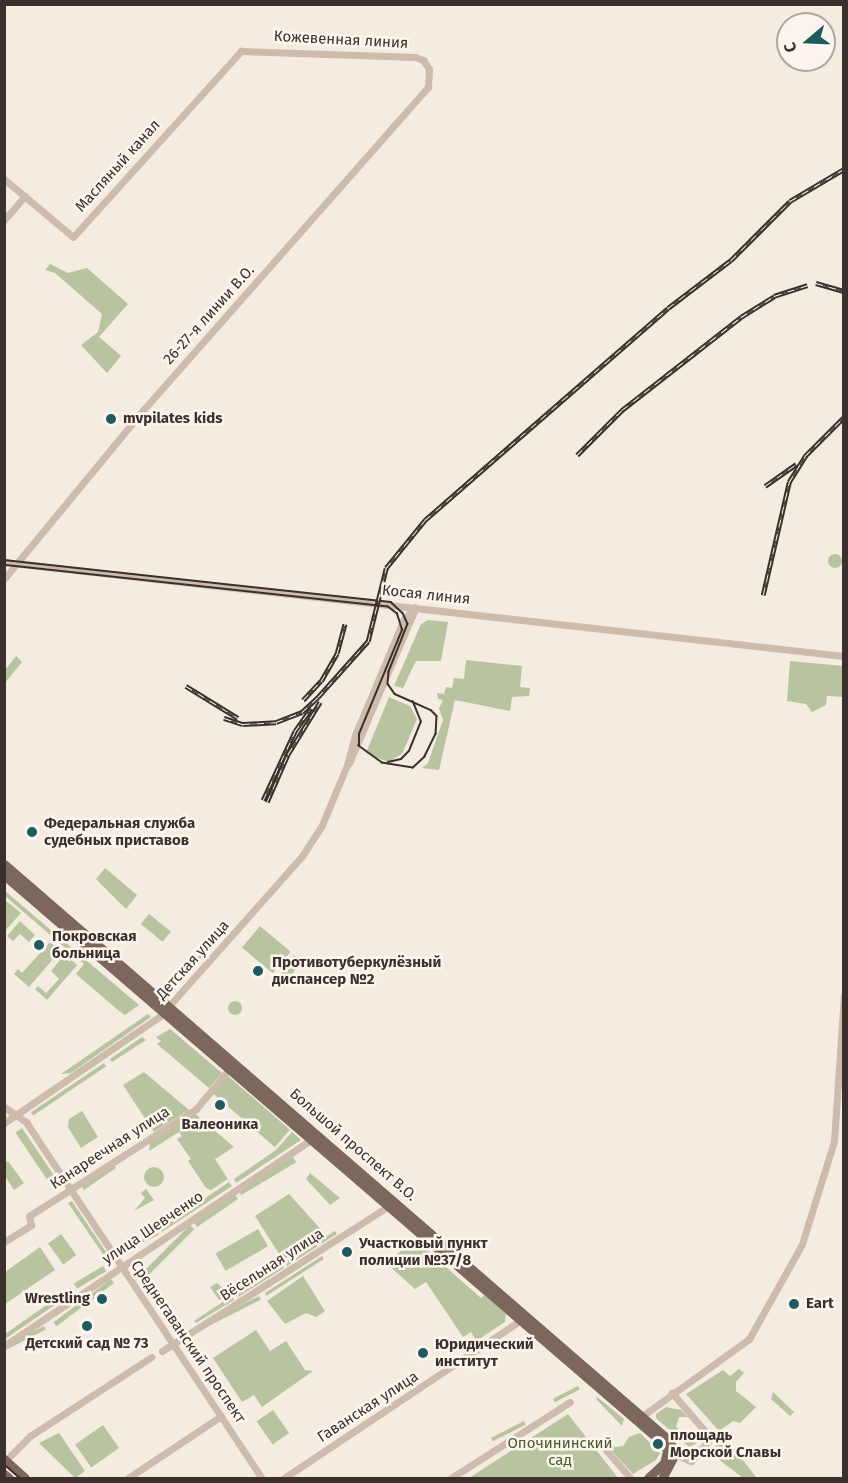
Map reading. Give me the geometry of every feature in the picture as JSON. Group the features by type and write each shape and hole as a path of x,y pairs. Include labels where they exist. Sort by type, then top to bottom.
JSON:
{"main road":[{"name":"Большой проспект В.О.","path":"4,864 314,1137 639,1418 670,1441 671,1452"},
{"name":"Большой проспект В.О.","path":"4,875 167,1009 229,1069 314,1137"},
{"path":"648,1479 664,1463 671,1452"},
{"path":"662,1479 671,1452"},
{"path":"5,1461 25,1479"},
{"path":"4,1474 9,1479"}],"street":[{"name":"Кожевенная линия","path":"246,49 419,58 429,69"},
{"name":"Масляный канал","path":"4,179 73,237 235,56 246,49"},
{"name":"26-27-я линии В.О.","path":"4,579 144,409 428,87 429,69"},
{"path":"4,220 25,196"},
{"name":"Косая линия","path":"4,562 843,656"},
{"name":"Детская улица","path":"4,1123 167,1009 302,856 322,825 353,752 404,619 415,607"},
{"path":"639,1418 749,1339 802,1244 834,1141 843,996"},
{"name":"Канареечная улица","path":"4,1242 31,1225 29,1216 196,1108 229,1069"},
{"name":"Среднегаванский проспект","path":"4,1107 26,1122 262,1479"},
{"name":"улица Шевченко","path":"4,1346 314,1137"},
{"name":"Вёсельная улица","path":"162,1351 393,1204"},
{"name":"Гаванская улица","path":"284,1479 524,1318"},
{"path":"5,1461 30,1436 151,1358"},
{"path":"671,1452 691,1461 711,1438 672,1393"},
{"path":"451,1479 570,1402"},
{"path":"128,1479 221,1416"},
{"path":"606,1450 630,1479"}],"green space":[{"path":"50,264 68,273 87,268 128,304 99,337 121,356 107,373 81,345 98,332 102,314 55,273 45,270"},
{"path":"835,554 840,556 842,561 840,566 835,568 830,566 828,561 830,556"},
{"path":"428,620 448,622 441,661 416,661 403,688 394,686 421,624"},
{"path":"16,656 22,662 5,683 5,670"},
{"path":"466,660 522,666 520,687 530,688 529,696 512,697 510,711 455,700 439,770 422,768 428,763 443,720 439,708 443,700 438,699 437,693 444,694 446,687 452,688 454,678 464,679"},
{"path":"790,661 843,666 843,697 827,696 826,705 812,712 806,704 787,701"},
{"path":"389,697 410,706 417,719 402,754 388,762 366,753"},
{"path":"105,868 137,895 126,909 96,879"},
{"path":"4,890 139,1005 125,1015 118,1010 76,974 84,964 5,896"},
{"path":"5,900 21,913 4,931"},
{"path":"149,914 171,932 163,942 141,924"},
{"path":"20,921 35,935 29,942 20,934 13,941 7,936"},
{"path":"260,926 291,952 273,973 242,947"},
{"path":"50,942 60,951 29,987 14,974 18,969 22,973"},
{"path":"211,944 214,947 186,975 183,972"},
{"path":"65,954 77,965 47,1000 35,989 38,986 46,993 59,979 51,971"},
{"path":"294,955 302,961 286,982 278,976"},
{"path":"235,1001 240,1003 242,1008 240,1013 235,1015 230,1013 228,1008 230,1003"},
{"path":"148,1014 151,1017 71,1073 61,1074"},
{"path":"170,1029 222,1073 209,1088 157,1044 161,1041 156,1037"},
{"path":"142,1037 146,1040 112,1062 110,1059"},
{"path":"104,1063 106,1066 33,1116 31,1112"},
{"path":"144,1072 189,1110 154,1132 123,1085"},
{"path":"228,1076 290,1130 275,1147 213,1093"},
{"path":"82,1111 98,1137 81,1148 68,1127 69,1119"},
{"path":"194,1113 234,1147 215,1159 228,1179 211,1190 206,1188 188,1161 191,1159 177,1139 182,1136 179,1132 149,1151 150,1142"},
{"path":"22,1128 57,1180 51,1185 15,1132"},
{"path":"292,1132 301,1140 236,1183 234,1179 276,1150"},
{"path":"293,1157 296,1162 241,1195 238,1190"},
{"path":"8,1161 24,1183 14,1190 5,1176 5,1163"},
{"path":"113,1164 116,1168 84,1190 81,1185"},
{"path":"154,1167 161,1170 164,1177 161,1184 154,1187 147,1184 144,1177 147,1170"},
{"path":"310,1173 340,1198 330,1205 306,1179"},
{"path":"229,1182 232,1186 162,1232 160,1229"},
{"path":"146,1189 154,1200 134,1211 145,1198 141,1193"},
{"path":"289,1194 325,1234 283,1260 255,1216"},
{"path":"235,1195 238,1199 197,1227 194,1222"},
{"path":"72,1201 110,1258 107,1260 68,1203"},
{"path":"190,1225 194,1229 144,1279 140,1275"},
{"path":"258,1229 268,1246 226,1271 216,1254"},
{"path":"157,1231 159,1235 127,1251 125,1247"},
{"path":"335,1231 337,1234 287,1266 285,1262"},
{"path":"61,1234 76,1255 63,1264 48,1243"},
{"path":"421,1245 481,1298 484,1295 506,1314 505,1322 476,1341 471,1332 463,1337 426,1282 415,1289 385,1262 404,1249 412,1251"},
{"path":"40,1247 55,1270 5,1304 5,1272"},
{"path":"322,1256 324,1259 266,1296 265,1293"},
{"path":"282,1264 284,1268 238,1297 236,1294"},
{"path":"103,1266 106,1271 77,1289 74,1284"},
{"path":"303,1276 325,1311 316,1317 306,1313 285,1324 267,1301"},
{"path":"111,1279 114,1283 57,1326 53,1322"},
{"path":"217,1283 229,1294 219,1300 210,1287"},
{"path":"71,1288 74,1292 5,1339 5,1334"},
{"path":"232,1296 234,1300 196,1323 194,1321"},
{"path":"259,1296 261,1300 182,1340 180,1336"},
{"path":"44,1326 46,1330 4,1351 4,1346"},
{"path":"256,1330 270,1351 286,1341 305,1370 313,1371 262,1407 254,1395 242,1402 213,1358"},
{"path":"739,1369 744,1373 736,1382 736,1391 756,1407 740,1423 733,1421 719,1431 686,1394 723,1370 730,1376"},
{"path":"578,1386 580,1390 555,1402 553,1399"},
{"path":"773,1392 794,1412 790,1416 771,1399"},
{"path":"596,1396 624,1419 622,1426 597,1400"},
{"path":"666,1407 681,1410 688,1417 679,1417 676,1427 697,1443 689,1447 656,1418 656,1414"},
{"path":"273,1410 289,1433 273,1444 257,1421"},
{"name":"Опочининский сад","path":"568,1414 618,1478 469,1478"},
{"path":"524,1421 526,1425 493,1441 491,1438"},
{"path":"103,1425 119,1448 91,1467 75,1445"},
{"path":"59,1433 85,1471 75,1478 39,1443"},
{"path":"640,1433 660,1453 656,1460 633,1474 609,1448 623,1446 629,1437"},
{"path":"725,1437 756,1477 743,1478 709,1452"}],"tram line":[{"path":"4,560 391,602 403,613 408,624 389,672 388,684 395,694 431,710 437,716 436,734 425,757 413,768 382,763 359,746 359,734 402,630 397,614 388,607 4,565"},
{"path":"388,762 401,759 409,751 421,722 413,702"},
{"path":"4,1464 20,1478"}],"railway":[{"path":"224,718 243,724 276,722 302,712 368,641 386,568 425,520 668,308 731,260 790,201 844,169"},
{"path":"816,283 844,291"},
{"path":"577,455 622,410 741,317 774,296 807,285"},
{"path":"763,595 789,482 805,456 844,417"},
{"path":"765,486 796,464"},
{"path":"303,700 321,681 337,653 345,624"},
{"path":"186,686 238,718"},
{"path":"267,802 288,754 320,702"},
{"path":"263,800 295,731 311,708"}],"place":[{"name":"mvpilates kids","path":"111,419"},
{"name":"Федеральная служба судебных приставов","path":"32,832"},
{"name":"Покровская больница","path":"39,945"},
{"name":"Противотуберкулёзный диспансер №2","path":"258,971"},
{"name":"Валеоника","path":"220,1105"},
{"name":"Участковый пункт полиции №37/8","path":"347,1252"},
{"name":"Wrestling","path":"102,1299"},
{"name":"Eart","path":"794,1304"},
{"name":"Детский сад № 73","path":"87,1326"},
{"name":"Юридический институт","path":"423,1353"},
{"name":"площадь Морской Славы","path":"658,1444"}]}
